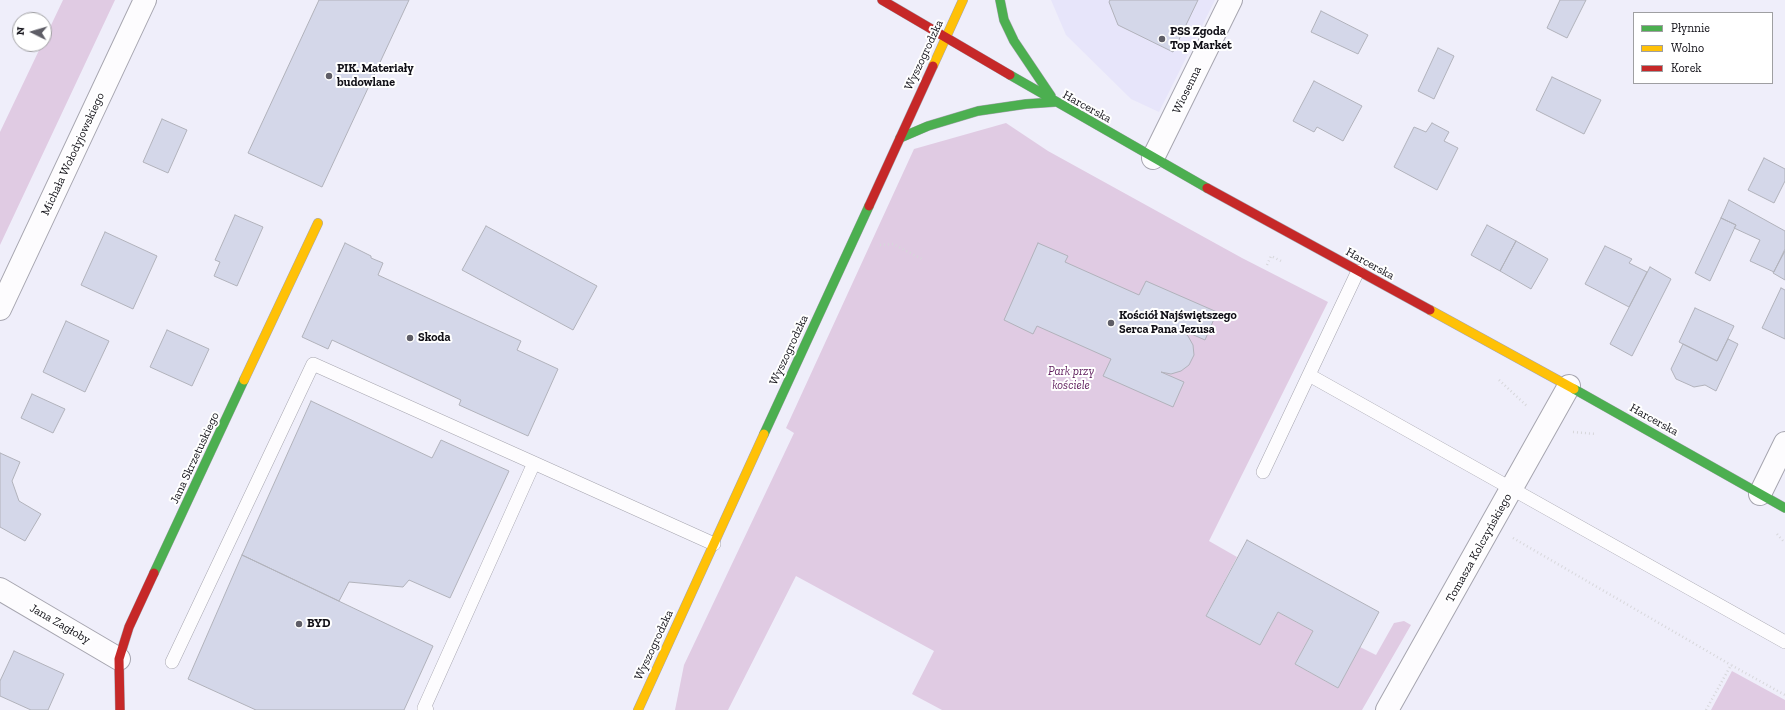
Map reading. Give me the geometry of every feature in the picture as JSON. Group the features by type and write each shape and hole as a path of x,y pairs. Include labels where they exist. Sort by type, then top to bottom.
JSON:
{"street":[{"name":"Michała Wołodyjowskiego","path":"0,309 145,0"},
{"name":"Harcerska","path":"882,0 1153,158 1569,386 1785,508"},
{"name":"Wyszogrodzka","path":"638,710 963,0"},
{"path":"900,138 928,126 978,111 1026,104 1055,102 1014,41 1004,20 1000,0"},
{"name":"Wiosenna","path":"1153,158 1231,0"},
{"name":"Jana Skrzetuskiego","path":"120,710 119,659 129,627 318,223"},
{"name":"Tomasza Kolczyńskiego","path":"1387,710 1569,386"},
{"path":"1760,494 1785,443"},
{"name":"Jana Zagłoby","path":"0,589 119,659"}],"lane":[{"path":"1263,472 1358,271"},
{"path":"172,662 312,364 714,544"},
{"path":"1309,375 1785,642"},
{"path":"427,710 424,708 534,463"}],"path":[{"path":"877,246 882,244 892,244 924,260"},
{"path":"1267,265 1272,256 1284,262"},
{"path":"1495,376 1531,410 1549,422 1567,431 1597,434"},
{"path":"1776,534 1785,543"},
{"path":"1508,535 1730,665 1785,695"},
{"path":"1706,710 1730,665"}],"shaded area":[{"path":"1051,0 1215,0 1159,112 1131,99 1066,35"}],"green space":[{"path":"63,0 115,0 0,245 0,132 38,52 52,52 52,23"},
{"name":"Park przy kościele","path":"1006,123 1048,151 1242,258 1328,302 1209,541 1237,557 1206,616 1260,645 1278,612 1313,631 1295,664 1338,688 1360,647 1376,655 1394,623 1404,621 1411,625 1362,710 942,710 912,694 934,651 796,576 728,710 675,710 684,665 794,433 786,428 914,149"},
{"path":"1732,671 1785,700 1785,710 1711,710"}],"building":[{"name":"PIK. Materiały budowlane","path":"319,0 409,0 322,187 248,153"},
{"name":"PSS Zgoda Top Market","path":"1110,0 1198,0 1173,52 1118,25 1109,2"},
{"path":"1560,0 1586,0 1567,38 1547,28"},
{"path":"1321,11 1368,35 1358,54 1311,32"},
{"path":"1438,48 1454,56 1434,99 1418,91"},
{"path":"1552,77 1601,100 1584,134 1536,110"},
{"path":"1314,81 1362,106 1343,141 1317,127 1314,132 1293,121"},
{"path":"162,119 187,130 168,173 143,162"},
{"path":"1432,123 1449,132 1444,141 1458,148 1437,190 1394,167 1414,127 1426,132"},
{"path":"1764,158 1785,169 1785,181 1774,203 1748,190"},
{"path":"1729,200 1785,231 1785,249 1774,272 1750,261 1760,240 1734,228 1736,225 1721,218"},
{"path":"235,215 263,227 237,286 214,276 220,262 215,260"},
{"path":"1721,218 1736,225 1710,281 1695,273"},
{"path":"1487,225 1516,241 1500,271 1471,255"},
{"path":"486,226 597,286 573,330 462,270"},
{"path":"105,232 157,256 133,309 81,285"},
{"path":"1516,241 1548,259 1531,289 1500,271"},
{"name":"Skoda","path":"345,243 383,263 378,275 521,341 517,350 558,369 528,436 459,405 461,400 332,340 328,349 302,337"},
{"name":"Kościół Najświętszego Serca Pana Jezusa","path":"1038,243 1068,256 1065,262 1139,295 1146,281 1217,312 1205,340 1180,329 1188,336 1193,345 1194,355 1189,365 1181,371 1171,374 1161,372 1184,382 1173,407 1103,376 1111,359 1037,326 1033,334 1004,320"},
{"path":"1605,246 1632,259 1629,263 1647,272 1629,307 1585,284"},
{"path":"1785,251 1785,280 1773,273"},
{"path":"1650,267 1671,279 1632,356 1610,344"},
{"path":"1781,288 1785,290 1785,339 1762,328"},
{"path":"1695,308 1734,326 1717,361 1679,342"},
{"path":"66,321 109,341 85,392 43,372"},
{"path":"167,330 209,349 192,386 150,367"},
{"path":"1728,339 1738,344 1716,391 1705,385 1694,387 1676,379 1671,369 1683,344 1717,361"},
{"path":"32,394 65,409 53,433 21,418"},
{"path":"311,401 432,458 441,440 509,471 450,598 409,580 403,587 349,582 339,601 242,555"},
{"path":"0,453 20,462 12,481 19,501 41,514 25,541 0,527"},
{"path":"1247,540 1379,612 1338,688 1295,664 1313,631 1278,612 1260,645 1206,616"},
{"name":"BYD","path":"242,555 433,646 404,710 256,710 188,679"},
{"path":"14,651 64,674 48,710 31,710 0,696 0,681"}],"traffic: fast":[{"path":"1000,0 1004,20 1014,41 1051,96"},
{"path":"1010,75 1207,188"},
{"path":"900,138 928,126 978,111 1026,104 1055,102"},
{"path":"764,434 869,206"},
{"path":"154,573 244,380"},
{"path":"1574,389 1785,508"}],"traffic: slow":[{"path":"933,66 963,0"},
{"path":"244,380 318,223"},
{"path":"1430,310 1574,389"},
{"path":"638,710 764,434"}],"traffic: jam":[{"path":"882,0 1010,75"},
{"path":"869,206 933,66"},
{"path":"1207,188 1430,310"},
{"path":"120,710 119,659 129,627 154,573"}],"place":[{"name":"PSS Zgoda Top Market","path":"1162,39"},
{"name":"PIK. Materiały budowlane","path":"329,76"},
{"name":"Kościół Najświętszego Serca Pana Jezusa","path":"1111,323"},
{"name":"Skoda","path":"410,338"},
{"name":"BYD","path":"299,624"}]}
